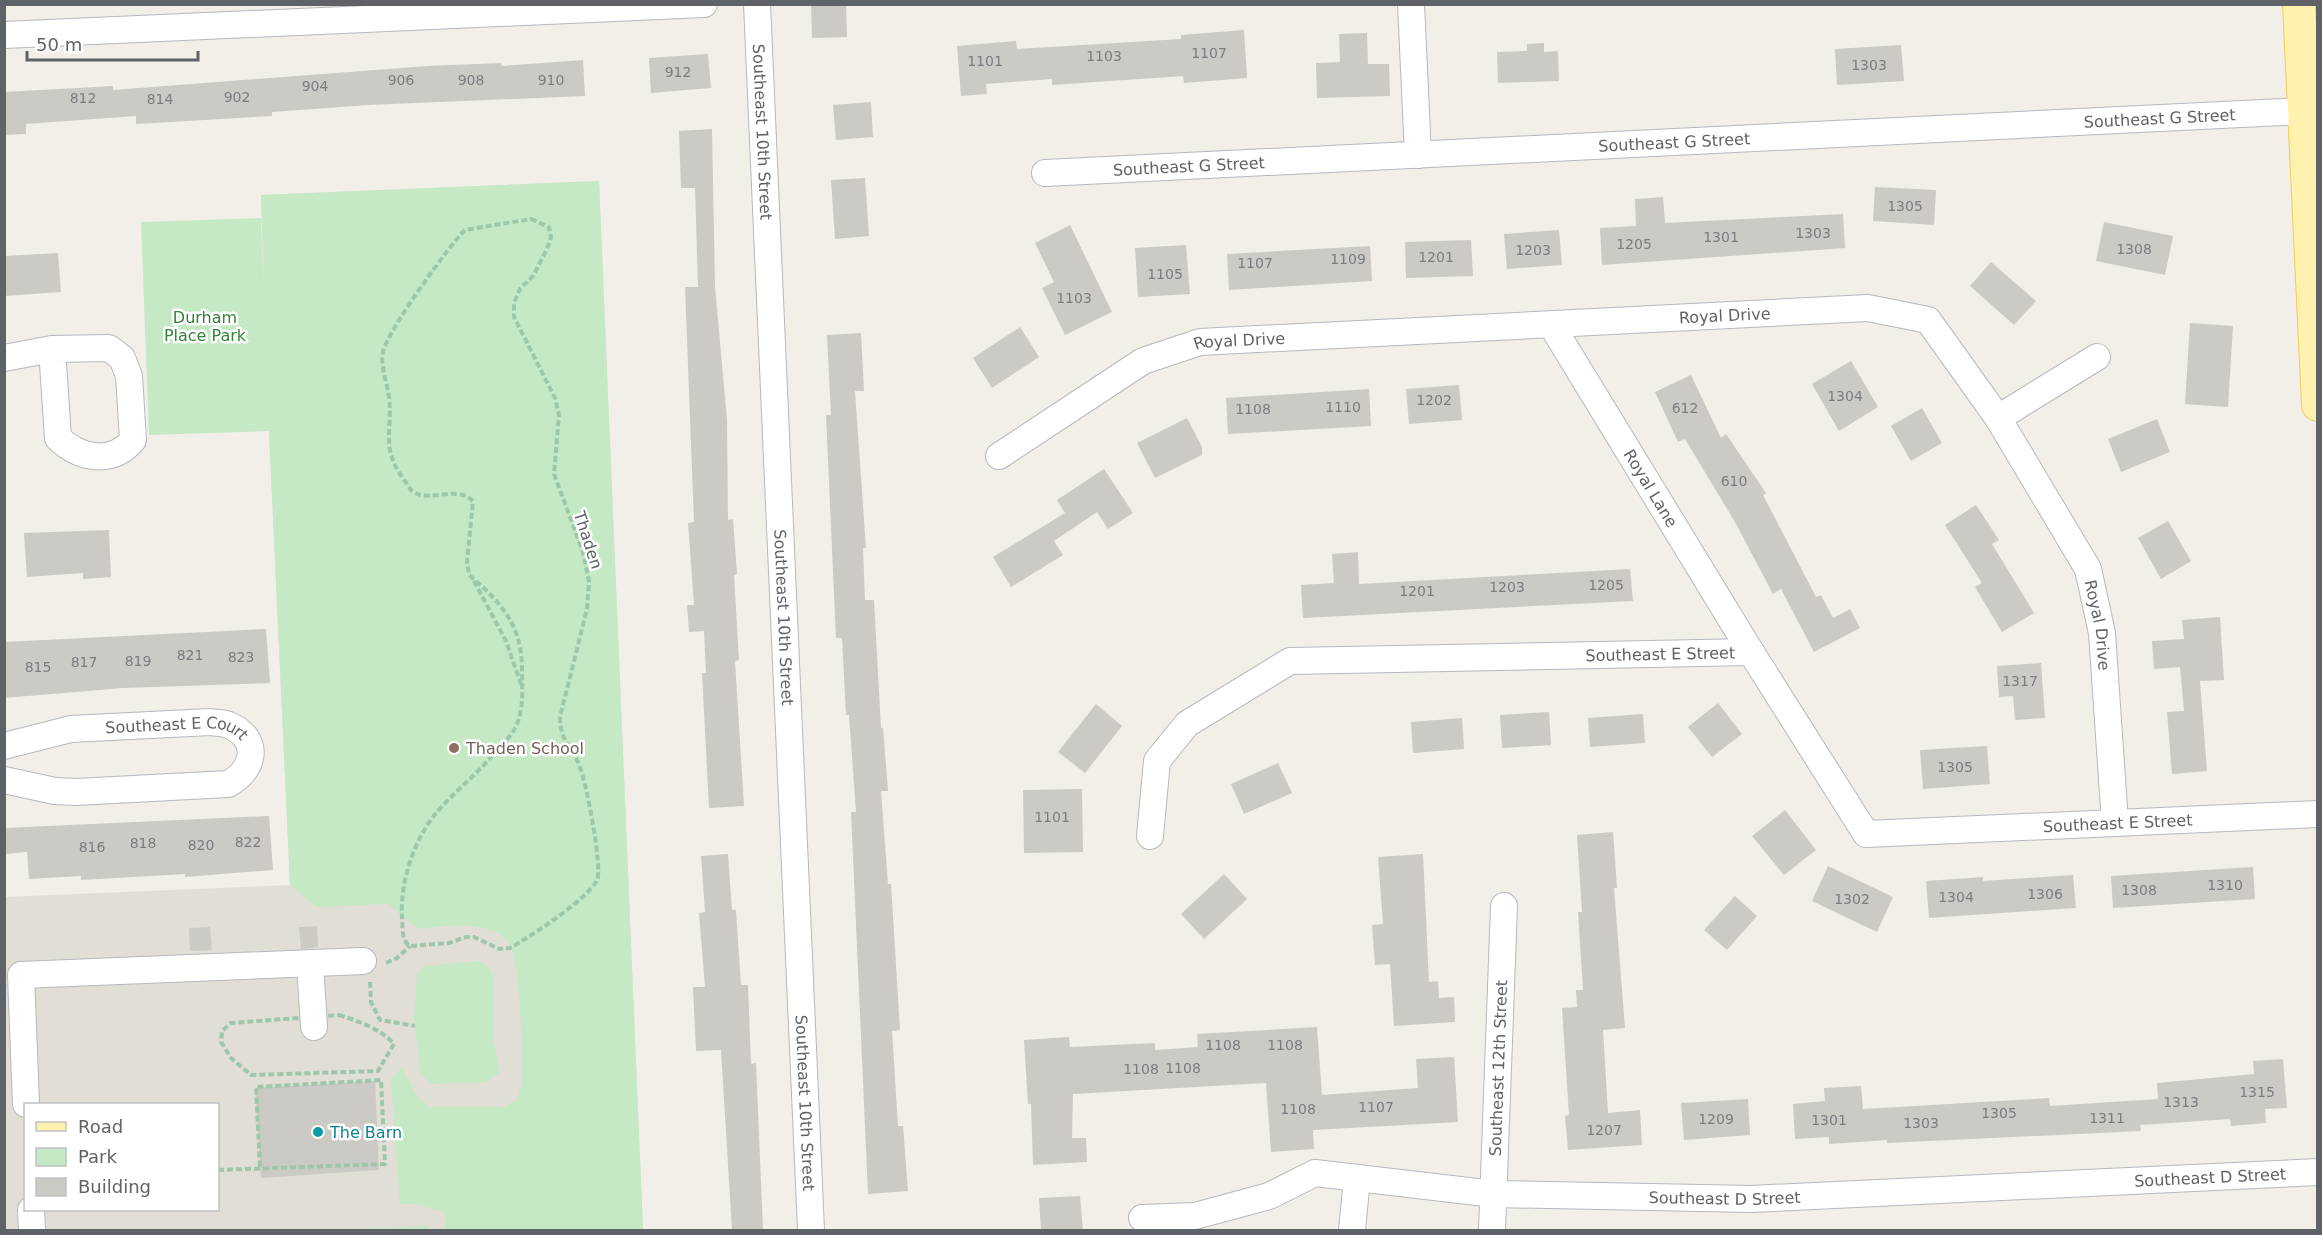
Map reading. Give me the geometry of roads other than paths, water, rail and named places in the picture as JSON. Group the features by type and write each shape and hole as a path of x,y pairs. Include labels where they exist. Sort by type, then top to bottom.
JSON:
{"main road":[{"path":"2305,6 2303,111 2318,405"}],"street":[{"path":"4,36 704,4"},
{"name":"Southeast 10th Street","path":"757,4 812,1230"},
{"path":"1411,4 1418,155"},
{"name":"Southeast G Street","path":"1046,173 2303,111"},
{"name":"Royal Drive","path":"999,456 1143,361 1200,342 1552,326 1868,308 1928,320 1998,418 2088,569 2102,633 2115,823"},
{"name":"Royal Lane","path":"1552,326 1750,652"},
{"path":"4,358 52,350 109,348 122,358 129,376 133,440 123,452 105,457 85,454 68,447 58,438 52,350"},
{"path":"1998,418 2097,357"},
{"name":"Southeast E Street","path":"1150,837 1157,761 1187,724 1290,661 1750,652 1866,834 2318,814"},
{"name":"Southeast E Court","path":"4,746 71,729 210,722 229,725 243,735 250,746 250,760 244,776 228,784 55,791 4,780"},
{"name":"Southeast 12th Street","path":"1492,1230 1504,906"},
{"path":"26,1103 21,975 309,963 368,969"},
{"path":"309,963 314,1027"},
{"name":"Southeast D Street","path":"1142,1218 1195,1216 1269,1196 1315,1173 1494,1194 1751,1199 2318,1172"},
{"path":"1352,1230 1357,1178"},
{"path":"31,1211 32,1230"}],"place":[{"name":"Thaden School","path":"454,748"},
{"name":"The Barn","path":"318,1132"}],"park label":[{"name":"Durham Place Park","path":"205,326"}]}
